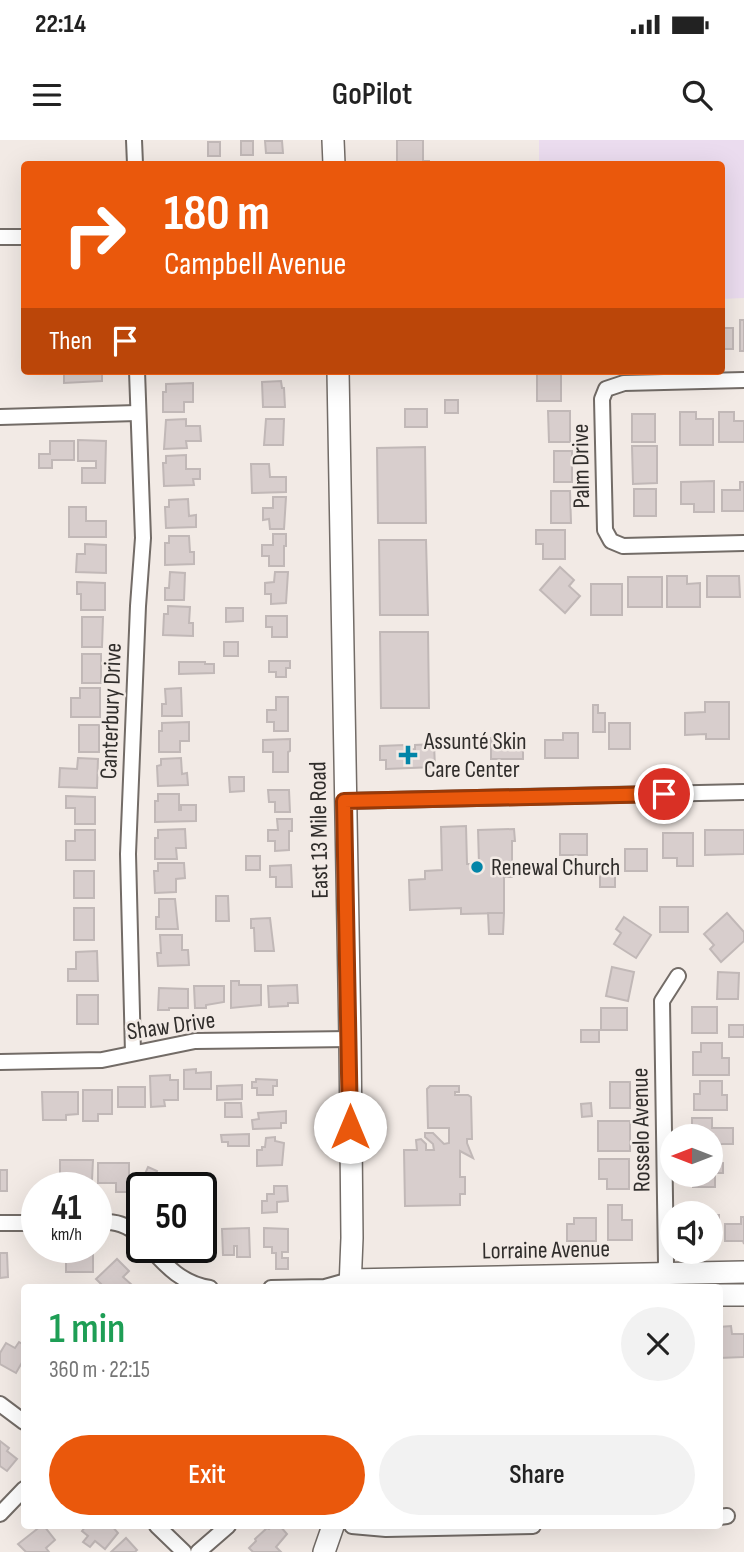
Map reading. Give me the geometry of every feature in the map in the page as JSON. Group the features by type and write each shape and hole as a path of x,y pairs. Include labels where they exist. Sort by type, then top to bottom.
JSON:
{"main road":[{"path":"333,140 334,161"},
{"name":"East 13 Mile Road","path":"338,375 350,1039 350,1284"},
{"name":"Lorraine Avenue","path":"350,1284 663,1281 744,1272"},
{"path":"723,1295 744,1295"},
{"path":"324,1552 332,1529"}],"street":[{"path":"134,140 135,161"},
{"path":"0,237 21,237"},
{"name":"Canterbury Drive","path":"133,1054 128,854 143,538 137,375"},
{"name":"Palm Drive","path":"744,380 624,383 607,389 602,399 605,530 611,541 623,546 744,543"},
{"path":"0,417 137,413"},
{"path":"344,801 744,792"},
{"name":"Rosselo Avenue","path":"663,1281 666,1263 662,1001 678,976"},
{"name":"Shaw Drive","path":"0,1062 102,1060 195,1041 350,1039"},
{"path":"0,1223 21,1223"},
{"path":"164,1263 172,1272 194,1284"},
{"path":"0,1404 21,1420"},
{"path":"0,1514 21,1492"},
{"path":"159,1529 184,1552"},
{"path":"198,1552 225,1529"}],"shaded area":[{"path":"539,140 744,140 744,298 725,299 725,161 539,161"}],"building":[{"path":"397,140 423,140 423,161 397,161"},
{"path":"241,141 253,141 253,155 241,155"},
{"path":"265,141 282,141 283,153 266,153"},
{"path":"208,142 220,142 220,156 208,156"},
{"path":"740,320 744,320 744,351 740,351"},
{"path":"725,328 733,328 733,349 725,349"},
{"path":"64,375 102,375 102,381 64,383"},
{"path":"537,375 561,375 561,401 537,401"},
{"path":"281,381 285,407 263,407 262,382"},
{"path":"193,383 193,402 184,402 184,412 163,412 163,392 166,392 166,384"},
{"path":"445,400 458,400 458,413 445,413"},
{"path":"405,409 427,409 427,427 405,427"},
{"path":"548,411 570,411 570,442 549,442"},
{"path":"680,412 696,412 696,419 713,419 713,445 680,445"},
{"path":"719,412 734,412 734,421 744,421 744,442 719,442"},
{"path":"632,414 655,414 655,442 632,442"},
{"path":"186,419 186,426 200,426 201,441 186,441 187,448 164,449 166,420"},
{"path":"266,419 284,419 283,445 264,445"},
{"path":"78,440 106,441 105,483 82,483 82,468 96,468 96,461 78,461"},
{"path":"50,441 74,441 74,460 52,460 52,468 39,468 39,454 50,454"},
{"path":"632,446 657,446 657,483 633,484"},
{"path":"425,447 426,523 378,523 377,448"},
{"path":"554,451 572,451 572,482 554,482"},
{"path":"186,455 186,469 200,469 200,479 193,479 194,485 164,486 163,463 166,463 166,456"},
{"path":"251,464 269,464 270,477 286,477 286,492 252,493"},
{"path":"714,481 714,512 694,512 694,504 681,504 681,482"},
{"path":"740,482 744,482 744,511 722,511 722,490 740,490"},
{"path":"634,489 656,489 656,516 634,516"},
{"path":"551,491 570,491 571,523 551,523"},
{"path":"273,497 286,497 284,529 270,529 269,519 263,520 263,508 273,508"},
{"path":"188,499 189,516 196,515 196,527 166,528 165,507 169,507 169,500"},
{"path":"69,507 86,507 86,521 106,521 106,537 69,537"},
{"path":"536,530 565,530 565,559 543,559 543,544 536,544"},
{"path":"273,534 286,534 284,566 269,566 269,556 262,556 262,545 273,545"},
{"path":"169,536 189,536 190,552 194,552 194,564 165,565 165,543 169,543"},
{"path":"379,540 426,540 428,615 380,615"},
{"path":"85,544 106,545 106,573 76,572 77,554 85,554"},
{"path":"560,567 574,580 569,586 580,596 565,613 540,590"},
{"path":"170,572 185,573 184,600 165,600 165,588 169,588"},
{"path":"275,572 288,572 286,603 271,604 271,594 265,594 265,583 274,582"},
{"path":"667,576 687,576 687,584 700,583 700,607 667,607"},
{"path":"707,576 739,576 740,597 707,597"},
{"path":"628,577 662,577 662,607 628,607"},
{"path":"77,582 105,583 105,610 81,610 81,594 77,594"},
{"path":"591,584 622,584 622,615 591,615"},
{"path":"168,606 190,607 189,623 193,623 193,636 163,635 164,614 168,614"},
{"path":"226,608 243,608 243,621 226,622"},
{"path":"266,616 287,616 287,637 272,637 272,627 266,627"},
{"path":"82,617 103,617 102,647 82,647"},
{"path":"380,632 428,632 429,708 381,708"},
{"path":"224,642 238,642 238,656 224,656"},
{"path":"82,654 101,654 101,683 82,683"},
{"path":"269,661 290,661 290,668 286,668 286,677 276,677 276,672 269,672"},
{"path":"179,662 214,664 214,673 179,674"},
{"path":"80,688 100,688 100,717 71,717 71,698 80,698"},
{"path":"181,688 182,716 162,716 162,704 166,704 165,689"},
{"path":"276,697 288,697 288,731 274,731 274,722 267,722 267,710 276,710"},
{"path":"705,702 729,702 729,739 706,739 706,734 685,735 685,713 705,712"},
{"path":"593,705 598,705 598,713 605,713 605,732 593,732"},
{"path":"189,722 189,741 180,741 180,752 159,752 159,731 162,731 162,723"},
{"path":"609,723 630,723 630,749 609,749"},
{"path":"79,725 99,725 99,752 79,752"},
{"path":"563,733 578,733 578,758 545,758 545,740 563,740"},
{"path":"491,738 523,738 523,759 491,759"},
{"path":"290,739 288,772 273,772 273,752 263,752 263,740"},
{"name":"Assunté Skin Care Center","path":"434,744 435,767 386,769 386,760 380,760 380,746 404,745 404,750 415,749 415,745"},
{"path":"78,758 98,759 97,788 59,787 60,768 77,769"},
{"path":"181,758 182,774 187,773 188,785 158,786 157,766 161,765 161,759"},
{"path":"229,777 244,777 244,791 230,792"},
{"path":"268,790 289,790 290,812 275,812 275,802 269,802"},
{"path":"158,794 179,794 179,810 181,805 196,805 196,821 155,822 155,801 158,801"},
{"path":"66,796 95,797 95,824 75,824 75,808 66,808"},
{"path":"277,819 292,819 289,850 275,851 275,841 268,841 268,830 278,830"},
{"name":"Renewal Church","path":"466,826 467,864 479,864 478,830 514,829 512,877 504,877 504,913 461,914 461,908 410,910 409,880 425,879 425,871 442,870 441,827"},
{"path":"185,829 186,848 176,848 177,859 155,859 155,838 158,838 158,830"},
{"path":"75,830 95,830 95,860 66,860 66,841 75,841"},
{"path":"705,830 744,830 744,854 705,855"},
{"path":"663,833 693,833 693,866 677,866 677,858 663,858"},
{"path":"560,834 587,834 587,855 560,855"},
{"path":"625,849 647,849 647,871 625,871"},
{"path":"246,856 260,856 260,870 246,870"},
{"path":"158,863 184,863 185,878 176,879 176,892 155,893 154,871 158,871"},
{"path":"291,865 292,887 276,887 276,877 270,877 270,866"},
{"path":"74,871 94,871 94,898 74,898"},
{"path":"600,871 615,871 615,887 600,887"},
{"path":"216,896 228,896 229,921 216,921"},
{"path":"159,899 175,899 178,929 156,929"},
{"path":"660,907 688,907 688,932 660,932"},
{"path":"74,908 94,908 94,940 74,940"},
{"path":"488,913 504,913 503,934 489,934"},
{"path":"727,913 744,932 744,941 721,962 710,949 714,945 704,934"},
{"path":"624,917 651,935 636,958 614,944 621,933 616,929"},
{"path":"270,918 274,951 255,951 251,919"},
{"path":"160,935 182,935 182,950 188,950 189,965 158,966 157,953 161,953"},
{"path":"97,951 98,981 68,981 68,969 76,969 76,952"},
{"path":"612,967 634,972 628,1001 606,996"},
{"path":"718,972 739,973 738,999 717,999"},
{"path":"231,981 239,981 239,985 261,985 261,1005 231,1008"},
{"path":"297,985 298,1003 269,1007 268,986"},
{"path":"194,986 224,986 224,1002 206,1005 206,1008 195,1008"},
{"path":"159,988 188,989 188,1008 158,1010"},
{"path":"77,995 98,995 98,1024 77,1024"},
{"path":"692,1007 717,1007 717,1033 692,1033"},
{"path":"601,1008 627,1008 627,1030 601,1030"},
{"path":"729,1025 744,1025 744,1037 729,1037"},
{"path":"581,1030 599,1030 599,1042 581,1042"},
{"path":"701,1043 722,1043 722,1058 729,1058 729,1075 693,1075 693,1052 701,1052"},
{"path":"196,1069 196,1073 211,1072 211,1089 184,1089 184,1070"},
{"path":"170,1075 170,1080 178,1080 178,1100 164,1100 165,1106 151,1107 150,1076"},
{"path":"256,1079 277,1080 277,1086 273,1086 273,1095 257,1095 257,1088 252,1088 252,1082 256,1082"},
{"path":"700,1081 722,1081 722,1095 727,1095 727,1110 694,1110 694,1094 700,1094"},
{"path":"610,1082 630,1082 630,1108 610,1108"},
{"path":"242,1085 242,1099 217,1100 217,1086"},
{"path":"430,1086 459,1086 459,1092 455,1092 455,1095 471,1097 472,1139 467,1139 467,1143 473,1158 460,1151 460,1177 465,1177 465,1194 460,1194 460,1205 405,1206 404,1150 417,1150 416,1140 421,1139 426,1144 426,1150 434,1150 425,1133 433,1133 444,1144 449,1143 449,1128 428,1128 427,1089"},
{"path":"118,1087 145,1087 145,1107 118,1107"},
{"path":"83,1090 112,1090 112,1114 98,1114 98,1121 83,1121"},
{"path":"42,1092 78,1092 78,1114 66,1115 66,1120 43,1120"},
{"path":"225,1103 241,1103 242,1117 225,1117"},
{"path":"591,1103 592,1116 582,1117 581,1104"},
{"path":"286,1111 286,1123 281,1123 281,1128 253,1129 252,1120 259,1119 258,1113"},
{"path":"692,1118 712,1118 712,1124 692,1124"},
{"path":"598,1121 630,1121 630,1151 598,1151"},
{"path":"723,1128 733,1128 733,1144 723,1144"},
{"path":"249,1134 249,1146 228,1146 228,1142 222,1142 221,1135"},
{"path":"275,1137 275,1141 284,1143 282,1165 257,1166 257,1150 265,1147 266,1138"},
{"path":"599,1159 629,1159 629,1189 607,1189 607,1179 599,1179"},
{"path":"60,1160 93,1160 92,1172 60,1172"},
{"path":"98,1163 129,1163 126,1192 116,1192 116,1183 112,1183 112,1172 98,1172"},
{"path":"148,1167 157,1171 157,1172 146,1172"},
{"path":"0,1170 7,1170 7,1191 0,1191"},
{"path":"274,1186 287,1186 288,1201 277,1202 277,1212 262,1213 262,1201 267,1201 267,1194 274,1194"},
{"path":"608,1205 622,1205 622,1220 632,1220 632,1240 608,1240"},
{"path":"741,1217 744,1217 744,1244 743,1241 725,1241 725,1224 741,1224"},
{"path":"574,1218 596,1218 596,1241 567,1241 567,1224 574,1224"},
{"path":"249,1228 250,1257 237,1257 237,1246 234,1246 234,1255 223,1255 222,1229"},
{"path":"264,1228 288,1229 288,1252 282,1252 282,1258 288,1258 288,1269 276,1269 276,1253 272,1253 272,1247 264,1247"},
{"path":"0,1253 7,1253 8,1277 0,1278"},
{"path":"117,1259 129,1271 123,1277 131,1284 101,1284 96,1279"},
{"path":"66,1263 93,1263 93,1272 66,1272"},
{"path":"731,1326 732,1334 744,1334 744,1357 723,1358 723,1327"},
{"path":"19,1342 21,1343 21,1364 16,1373 0,1364 0,1353 6,1343 15,1348"},
{"path":"0,1441 17,1459 7,1471 0,1466"},
{"path":"37,1529 46,1529 55,1540 46,1548 49,1552 26,1552 18,1544"},
{"path":"115,1529 118,1533 105,1549 95,1541 90,1547 83,1542 88,1536 82,1531"},
{"path":"266,1529 283,1529 287,1534 276,1547 281,1552 253,1552 249,1548"},
{"path":"126,1538 137,1550 135,1552 111,1552"}],"place":[{"name":"Assunté Skin Care Center","path":"408,755"},
{"name":"Renewal Church","path":"477,867"}],"route":[{"path":"350,1127 344,801 664,794"}]}
